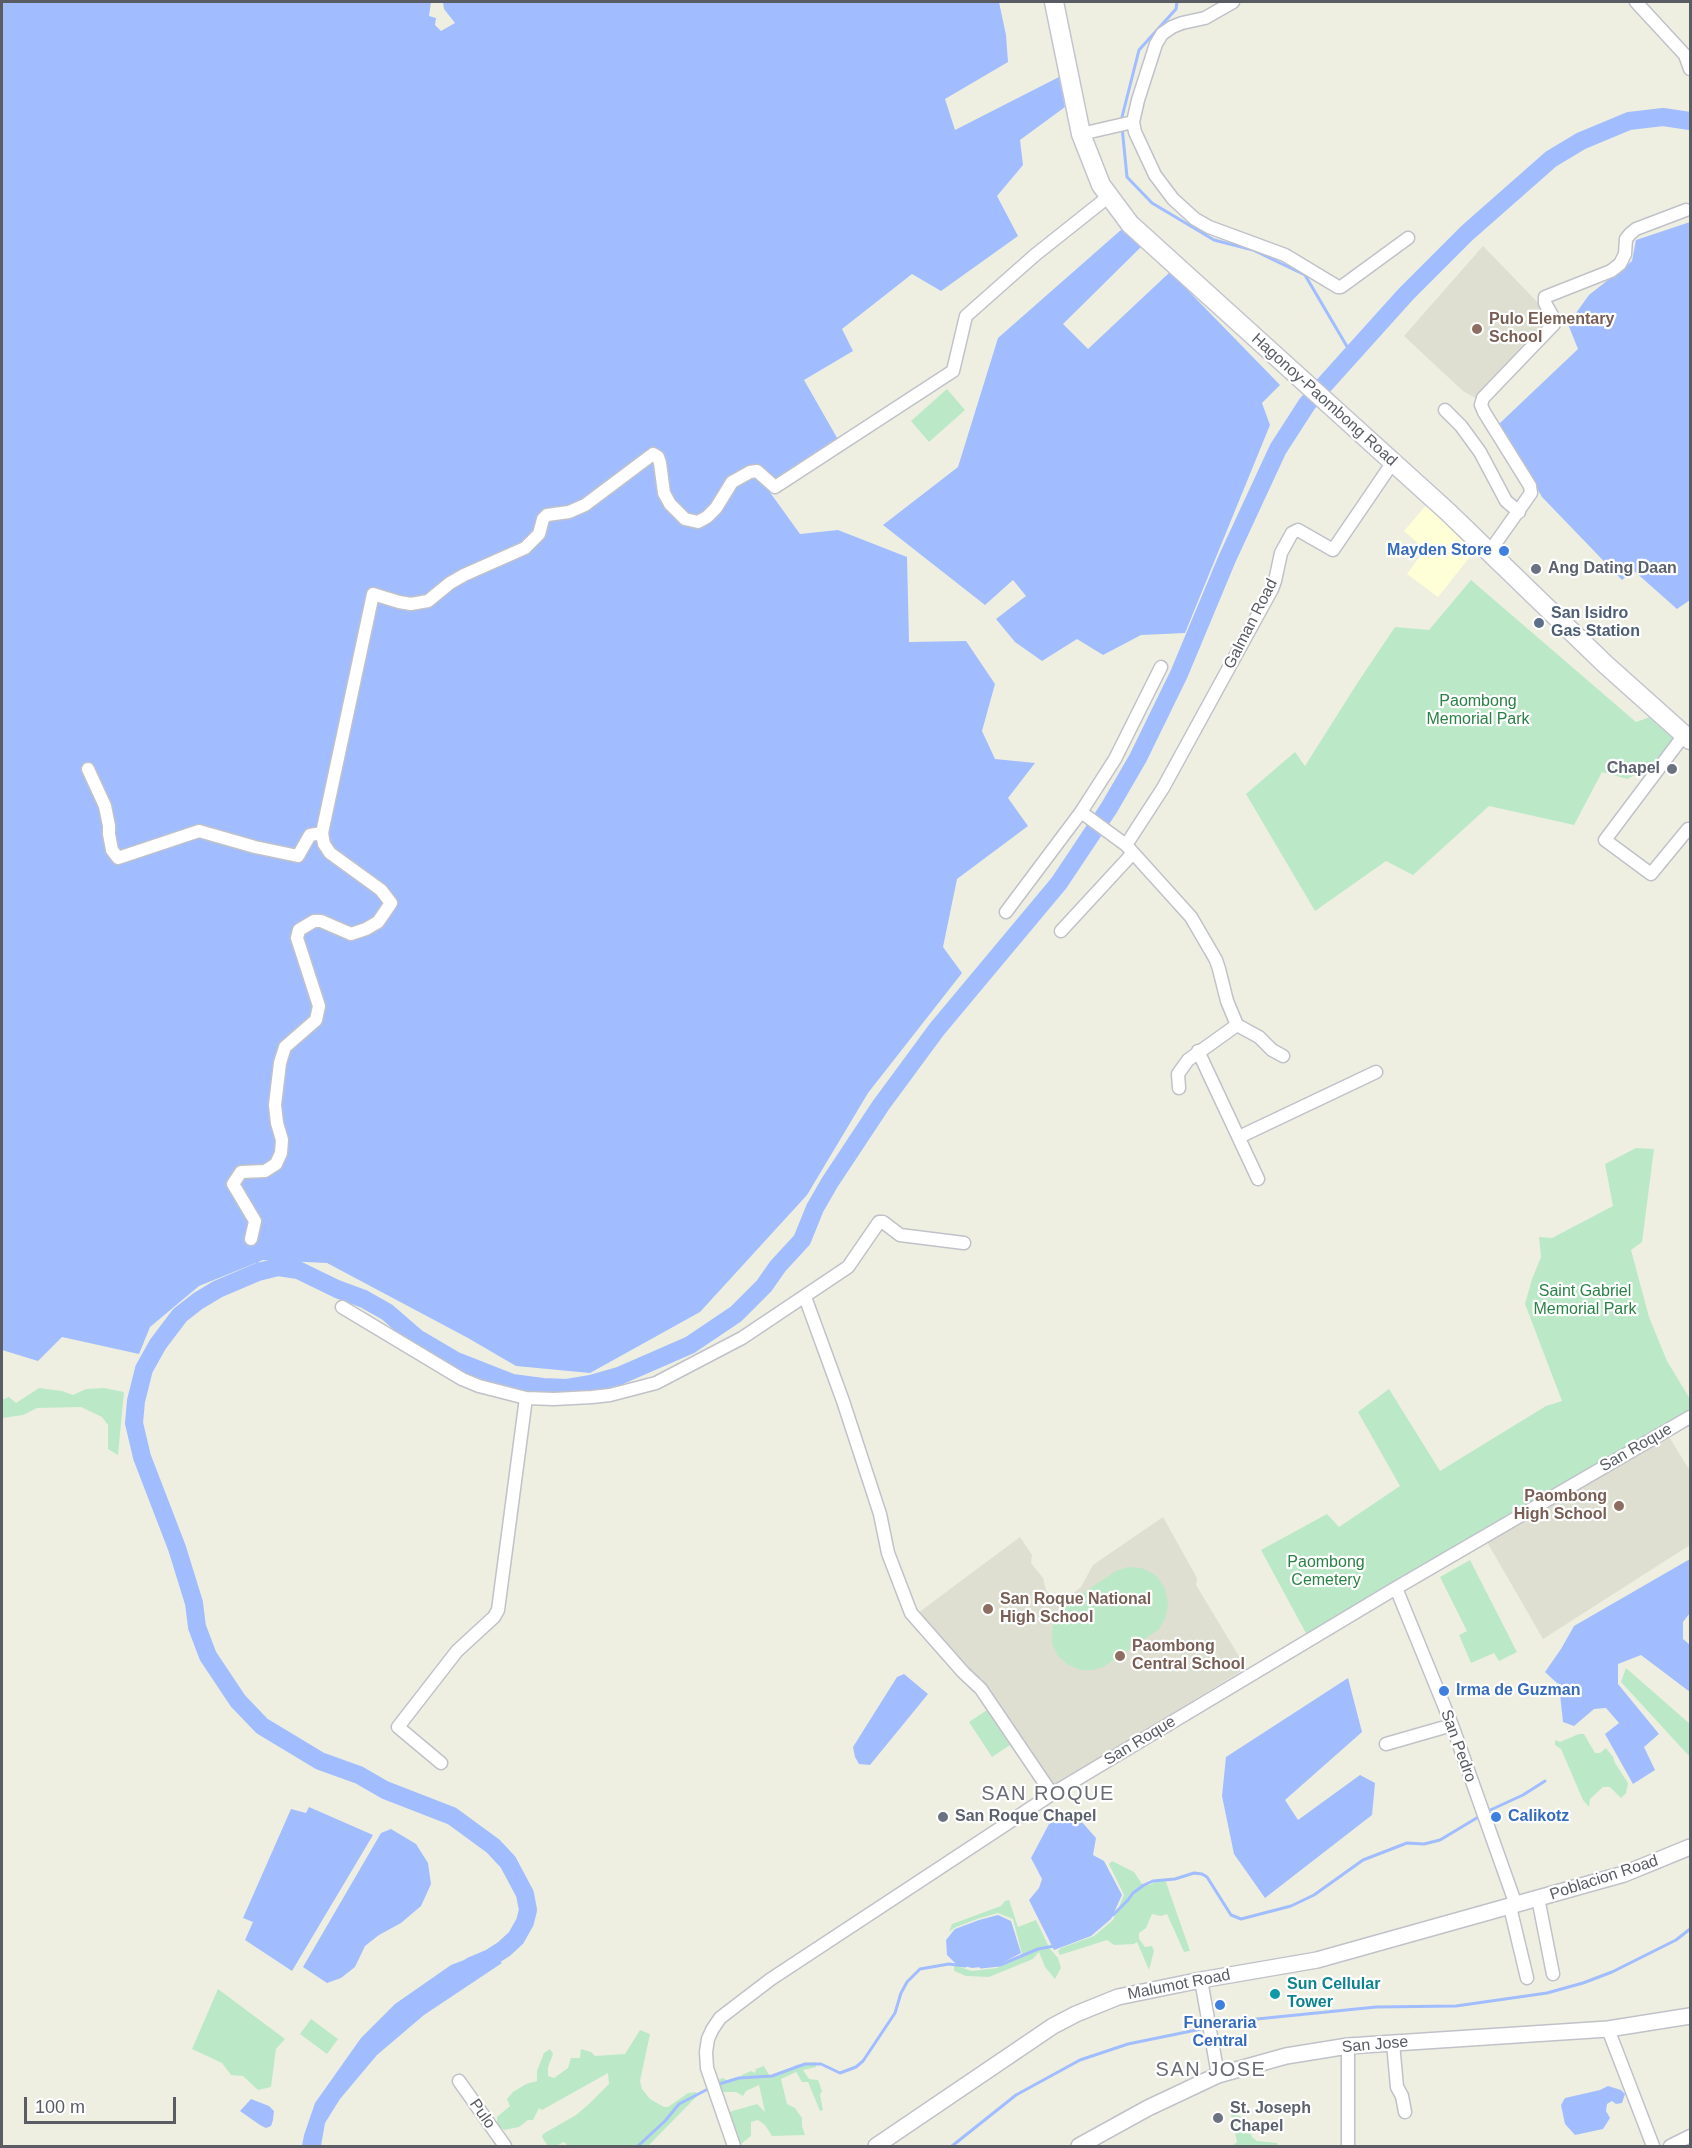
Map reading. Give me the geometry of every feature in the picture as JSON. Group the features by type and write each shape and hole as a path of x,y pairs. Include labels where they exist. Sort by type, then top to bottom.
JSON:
{"main road":[{"name":"Hagonoy-Paombong Road","path":"1054,2 1081,135 1108,197 1140,234 1490,551 1586,646 1687,737"}],"street":[{"path":"1081,135 1123,124 1138,100 1156,44 1162,34 1182,23 1205,18 1233,2"},
{"path":"1636,2 1688,56 1690,69"},
{"path":"1123,124 1140,143 1155,175 1173,199 1195,219 1209,227 1285,255 1338,287 1408,238"},
{"path":"251,1239 255,1221 233,1184 241,1172 265,1171 276,1164 281,1153 282,1140 275,1105 280,1063 285,1047 315,1020 319,1006 297,939 299,930 314,921 321,921 351,934 378,922 391,903 381,890 330,853 324,844 322,833 373,594 411,604 428,601 464,575 525,548 538,534 543,519 547,515 569,512 585,505 653,454 658,457 660,463 664,493 670,504 685,519 698,522 707,518 732,482 750,471 757,471 775,487 953,371 966,316 1035,255 1108,197"},
{"path":"1490,551 1532,493 1530,486 1484,412 1481,405 1483,398 1554,324 1554,319 1545,303 1545,297 1611,272 1620,264 1625,254 1626,239 1636,229 1689,212"},
{"path":"1445,410 1461,426 1480,452 1506,501 1519,512"},
{"name":"Galman Road","path":"1130,849 1272,589 1281,553 1292,533 1298,530 1333,550 1393,462"},
{"path":"1006,912 1086,816 1161,667"},
{"path":"1687,737 1605,840 1651,874 1688,829"},
{"path":"88,769 105,807 112,850 116,857 199,831 255,847 298,856 310,835 322,833"},
{"path":"1086,816 1130,849 1191,917 1216,960 1227,1001 1237,1025 1259,1037 1272,1050 1283,1056"},
{"path":"1061,932 1130,849"},
{"path":"1179,1088 1178,1074 1182,1067 1198,1051 1237,1025"},
{"path":"1198,1051 1258,1179"},
{"path":"1239,1137 1376,1072"},
{"path":"342,1307 462,1379 479,1386 526,1398 592,1397 610,1395 656,1383 742,1338 848,1267 879,1222 883,1221 900,1234 964,1243"},
{"path":"805,1296 880,1514 888,1553 911,1613 981,1689 1052,1794"},
{"path":"441,1762 398,1727 457,1651 494,1617 498,1610 526,1398"},
{"name":"San Roque","path":"734,2146 707,2068 708,2039 720,2018 771,1979 1052,1794 1395,1588 1690,1417"},
{"name":"San Pedro","path":"1395,1588 1452,1725 1483,1814 1513,1906 1527,1978"},
{"path":"1386,1744 1452,1725"},
{"name":"Poblacion Road","path":"1513,1906 1624,1874 1690,1847"},
{"path":"1538,1898 1553,1974"},
{"name":"Malumot Road","path":"876,2146 1018,2049 1065,2020 1118,1997 1317,1960 1513,1906"},
{"path":"1201,1980 1218,2075"},
{"name":"San Jose","path":"1079,2146 1149,2108 1218,2075 1286,2056 1348,2046 1608,2029 1690,2016"},
{"path":"1608,2029 1653,2146"},
{"path":"1393,2043 1397,2087 1402,2096 1405,2112"},
{"path":"1348,2046 1348,2146"},
{"name":"Pulo","path":"459,2081 505,2146"},
{"path":"1670,2146 1690,2136"}],"shaded area":[{"name":"Pulo Elementary School","path":"1483,246 1548,313 1551,321 1477,399 1463,391 1404,336"},
{"path":"1428,503 1477,548 1438,597 1407,574 1425,549 1404,531"},
{"name":"Paombong High School","path":"1668,1435 1690,1471 1690,1545 1543,1639 1487,1542"},
{"name":"Paombong Central School","path":"1163,1517 1197,1578 1196,1585 1246,1668 1051,1788 985,1691 983,1680 967,1672 918,1613 1020,1537 1032,1555 1031,1563 1043,1578 1046,1590 1057,1606 1081,1587 1093,1565"}],"green space":[{"path":"947,389 965,410 929,442 911,421"},
{"name":"Paombong Memorial Park","path":"1471,580 1636,722 1650,717 1676,740 1655,765 1627,779 1602,772 1574,825 1489,806 1413,875 1386,861 1315,911 1246,794 1295,752 1305,766 1395,627 1429,630"},
{"path":"1636,1148 1654,1149 1642,1242 1631,1250 1649,1317 1667,1361 1690,1399 1690,1412 1637,1441 1308,1637 1261,1550 1327,1514 1339,1527 1400,1486 1358,1412 1389,1389 1440,1471 1546,1406 1562,1401 1525,1304 1541,1257 1539,1237 1552,1238 1613,1206 1605,1164"},
{"path":"39,1388 73,1395 86,1389 104,1388 124,1392 118,1455 108,1449 108,1425 102,1417 81,1407 37,1408 23,1415 2,1418 2,1400 9,1397 16,1403"},
{"path":"1470,1560 1517,1652 1499,1661 1494,1653 1471,1663 1459,1635 1467,1631 1440,1577"},
{"path":"1128,1567 1142,1568 1155,1575 1165,1588 1168,1603 1166,1617 1159,1629 1103,1667 1080,1670 1067,1664 1058,1656 1052,1644 1054,1620 1062,1607 1116,1571"},
{"path":"1626,1668 1690,1724 1690,1757 1621,1682"},
{"path":"987,1710 1010,1745 992,1757 969,1722"},
{"path":"1584,1734 1595,1753 1600,1753 1606,1748 1613,1757 1628,1783 1626,1793 1621,1798 1610,1787 1603,1787 1590,1799 1589,1807 1583,1800 1561,1749 1555,1745 1555,1740 1560,1742"},
{"path":"1112,1861 1134,1872 1142,1884 1150,1885 1160,1879 1165,1879 1190,1951 1184,1952 1167,1914 1161,1916 1152,1914 1146,1928 1139,1933 1139,1939 1145,1947 1152,1946 1154,1951 1149,1970 1137,1942 1114,1945 1107,1940 1060,1955 1058,1951 1061,1948 1094,1936 1113,1920 1124,1895 1109,1864"},
{"path":"1009,1900 1018,1927 1036,1920 1050,1949 1058,1958 1061,1968 1055,1979 1045,1967 1039,1952 1033,1959 989,1977 966,1976 954,1971 954,1965 972,1971 997,1968 1022,1954 1013,1919 998,1913 977,1919 949,1932 952,1924 1001,1906"},
{"path":"218,1989 285,2039 276,2049 271,2087 258,2090 243,2076 231,2075 222,2063 192,2049"},
{"path":"311,2019 338,2039 327,2054 300,2034"},
{"path":"640,2030 650,2034 640,2081 642,2089 650,2099 668,2107 688,2093 696,2092 698,2095 648,2146 568,2146 564,2142 556,2146 548,2146 542,2137 543,2134 576,2115 589,2104 609,2084 608,2073 542,2110 539,2108 533,2120 528,2120 519,2127 504,2130 497,2124 497,2117 510,2106 507,2099 513,2092 526,2084 537,2081 537,2071 544,2053 550,2049 553,2054 548,2067 548,2076 554,2078 568,2068 571,2058 580,2058 581,2049 595,2056 625,2054"},
{"path":"815,2062 816,2067 803,2070 809,2079 818,2080 822,2091 820,2095 823,2110 820,2111 808,2082 802,2082 796,2072 781,2079 787,2104 795,2108 802,2118 805,2135 772,2136 765,2125 758,2120 751,2122 751,2136 741,2144 729,2112 757,2104 765,2112 759,2085 746,2091 743,2096 736,2092 721,2092 717,2080 723,2078 728,2081 740,2078 751,2071 755,2073 756,2069 764,2066 769,2075 779,2075 796,2065"},
{"path":"1231,2114 1240,2116 1252,2137 1257,2141 1277,2143 1279,2146 1232,2146 1237,2142"}],"water":[{"path":"2,2 431,2 429,16 436,18 435,25 441,31 455,23 444,9 443,2 999,2 1006,35 1008,62 945,99 955,130 1059,77 1065,107 1020,140 1023,165 997,196 1018,236 941,291 912,274 842,329 853,351 804,380 840,443 769,491 800,534 838,530 907,557 909,642 966,641 995,684 982,731 995,759 1035,763 1008,798 1028,826 957,879 943,947 962,973 868,1093 807,1195 700,1312 590,1373 516,1366 327,1263 263,1260 199,1286 150,1327 139,1354 62,1337 38,1361 2,1350"},
{"path":"1690,222 1690,600 1677,609 1633,570 1622,580 1542,497 1499,424 1578,349 1568,324 1589,295 1632,261 1636,240"},
{"path":"1122,229 1142,246 1063,324 1088,349 1170,272 1280,385 1262,403 1270,425 1185,633 1141,635 1103,655 1077,639 1042,661 1015,642 996,619 1026,596 1013,580 985,605 883,525 958,467 998,338"},
{"path":"1690,1559 1690,1613 1683,1622 1683,1639 1690,1645 1690,1692 1641,1655 1618,1664 1618,1684 1659,1734 1644,1747 1655,1770 1633,1784 1605,1734 1619,1723 1606,1708 1594,1709 1574,1726 1563,1722 1559,1685 1545,1672 1574,1626"},
{"path":"904,1674 928,1694 870,1765 859,1764 853,1747 897,1677"},
{"path":"1348,1678 1362,1732 1285,1800 1298,1820 1360,1775 1375,1783 1372,1815 1265,1898 1234,1854 1222,1796 1226,1757"},
{"path":"309,1807 373,1835 292,1971 245,1940 253,1922 243,1918 291,1809 306,1813"},
{"path":"1073,1812 1096,1838 1093,1855 1104,1861 1122,1895 1111,1919 1091,1936 1054,1950 1029,1900 1039,1888 1042,1879 1031,1858 1049,1824"},
{"path":"391,1829 416,1844 428,1863 431,1884 421,1906 401,1923 365,1946 355,1967 341,1978 327,1983 303,1967 381,1833"},
{"path":"998,1915 1011,1921 1021,1953 998,1965 972,1968 956,1964 947,1955 946,1940 955,1929"},
{"path":"488,1951 502,1963 424,2015 377,2055 340,2099 325,2123 321,2146 302,2146 315,2103 361,2038 395,2004 451,1965"},
{"path":"1608,2086 1621,2090 1625,2094 1622,2103 1616,2104 1612,2101 1607,2104 1606,2111 1610,2118 1603,2129 1575,2135 1565,2124 1561,2105 1565,2098"},
{"path":"251,2099 269,2106 274,2111 271,2126 266,2128 240,2111"}],"waterway":[{"path":"1121,121 1139,50 1176,9 1177,2"},
{"path":"471,1966 504,1949 516,1938 525,1922 528,1910 525,1894 508,1862 493,1846 452,1816 385,1790 359,1775 320,1761 262,1726 238,1701 208,1656 197,1627 194,1603 177,1548 142,1457 134,1423 136,1401 144,1369 158,1344 180,1315 198,1301 218,1289 258,1272 278,1267 298,1270 364,1299 387,1312 417,1338 456,1361 512,1383 543,1387 567,1388 619,1376 690,1345 736,1314 764,1286 778,1266 802,1240 815,1208 830,1182 881,1105 937,1029 1059,883 1109,808 1138,758 1179,674 1227,559 1278,449 1307,404 1406,294 1467,233 1551,159 1581,141 1629,121 1663,117 1690,121"},
{"path":"1122,127 1127,177 1152,203 1214,240 1253,250 1305,275 1352,355"},
{"path":"257,1259 258,1272"},
{"path":"1486,1812 1523,1795 1545,1781"},
{"path":"1113,1915 1133,1893 1144,1885 1194,1873 1207,1877 1231,1915 1241,1919 1291,1906 1314,1895 1363,1860 1407,1843 1424,1844 1440,1840 1480,1816"},
{"path":"1213,2026 1237,2021 1376,2007 1456,2006 1547,1993 1612,1972 1676,1940 1690,1929"},
{"path":"981,1967 1000,1965 1038,1949 1054,1946"},
{"path":"716,2085 739,2078 772,2076 805,2064 821,2064 840,2073 856,2067 863,2061 895,2013 907,1982 920,1969 949,1964 965,1966"},
{"path":"952,2146 1016,2095 1080,2060 1128,2044 1206,2028"},
{"path":"638,2146 665,2121 679,2104 710,2088"}],"place":[{"name":"Pulo Elementary School","path":"1477,329"},
{"name":"Mayden Store","path":"1504,551"},
{"name":"Ang Dating Daan","path":"1536,569"},
{"name":"San Isidro Gas Station","path":"1539,623"},
{"name":"Chapel","path":"1672,769"},
{"name":"Paombong High School","path":"1619,1506"},
{"name":"San Roque National High School","path":"988,1609"},
{"name":"Paombong Central School","path":"1120,1656"},
{"name":"Irma de Guzman","path":"1444,1691"},
{"name":"San Roque Chapel","path":"943,1817"},
{"name":"Calikotz","path":"1496,1817"},
{"name":"Sun Cellular Tower","path":"1275,1994"},
{"name":"Funeraria Central","path":"1220,2005"},
{"name":"St. Joseph Chapel","path":"1218,2118"}],"district":[{"name":"SAN ROQUE","path":"1048,1794"},
{"name":"SAN JOSE","path":"1211,2070"}],"park label":[{"name":"Saint Gabriel Memorial Park","path":"1585,1301"},
{"name":"Paombong Cemetery","path":"1326,1572"}]}
